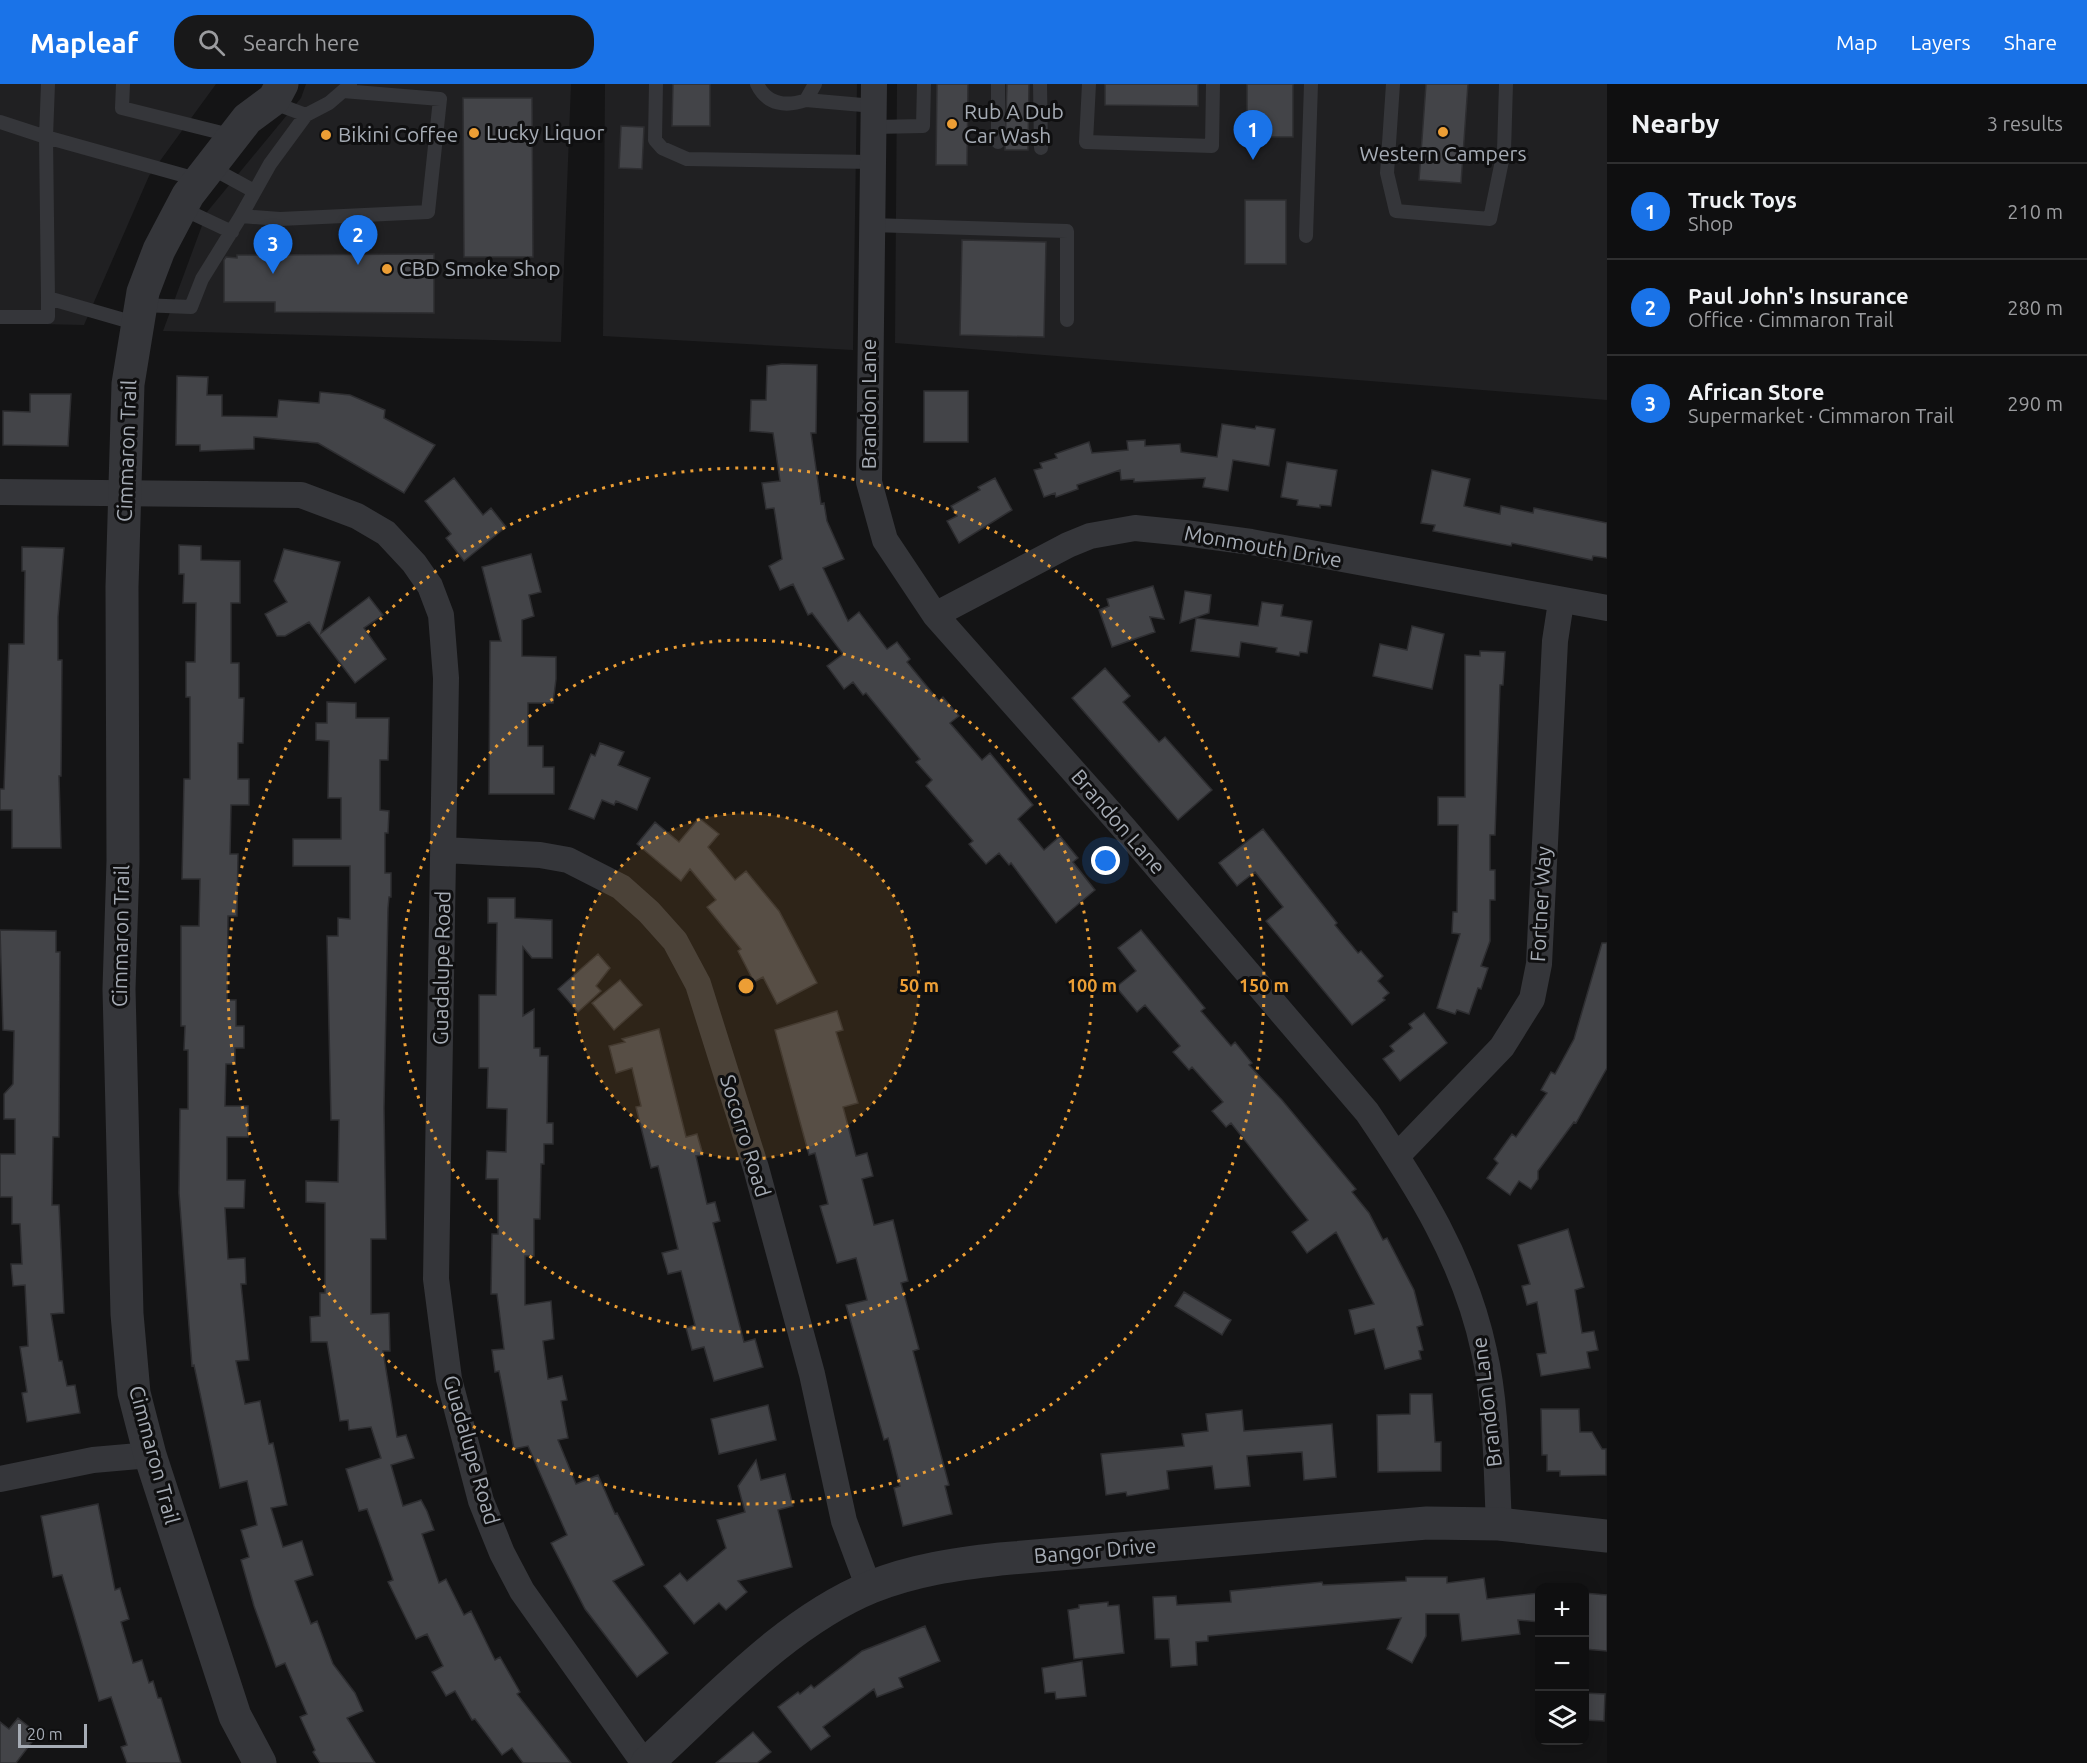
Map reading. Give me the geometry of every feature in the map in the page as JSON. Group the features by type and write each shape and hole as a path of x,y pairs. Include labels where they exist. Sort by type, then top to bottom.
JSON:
{"street":[{"name":"Cimmaron Trail","path":"260,1763 235,1716 150,1455 134,1392 127,1314 120,989 128,384 139,314 143,292 159,250 181,208 269,89"},
{"name":"Brandon Lane","path":"874,106 869,482 885,540 935,615 1123,827 1360,1103 1397,1156 1440,1226 1474,1311 1485,1353 1493,1414 1499,1524"},
{"name":"Guadalupe Road","path":"0,492 301,495 357,516 386,532 414,563 430,586 441,615 446,678 436,1279 449,1379 481,1501 502,1553 522,1591 646,1763"},
{"name":"Monmouth Drive","path":"935,615 1068,545 1090,536 1135,528 1251,542 1561,602 1607,608"},
{"name":"Fortner Way","path":"1397,1156 1502,1047 1532,999 1539,964 1555,641 1561,602"},
{"name":"Socorro Road","path":"444,850 540,855 568,860 621,887 649,912 675,941 698,984 756,1168 812,1374 844,1521 869,1588"},
{"path":"0,1479 93,1460 150,1455"},
{"name":"Bangor Drive","path":"646,1763 793,1630 869,1588 907,1574 950,1565 1000,1559 1427,1523 1499,1524 1607,1536"}],"lane":[{"path":"0,316 48,317 46,137 48,84"},
{"path":"123,84 122,108 241,128"},
{"path":"656,84 655,140 662,148 687,159 873,162"},
{"path":"757,84 761,93 775,103 792,105 806,100 874,106 923,126 924,84"},
{"path":"806,100 815,84"},
{"path":"998,84 998,142"},
{"path":"1040,84 1041,148"},
{"path":"1089,84 1086,142 1212,146 1213,84"},
{"path":"1306,236 1311,84"},
{"path":"1393,84 1387,173 1395,211 1490,219 1504,151 1506,84"},
{"path":"48,298 139,314 191,307 202,279 254,192 306,115 329,103 348,88 440,99 428,212 280,219 241,216"},
{"path":"269,89 282,106 306,115"},
{"path":"0,122 46,137 205,173 254,192"},
{"path":"181,208 232,232"},
{"path":"871,225 1067,231 1067,320"}],"shaded area":[{"path":"0,84 216,84 149,176 84,325 0,323"},
{"path":"306,84 571,84 561,342 163,331 207,212 301,98"},
{"path":"605,84 857,84 853,350 603,336"},
{"path":"897,84 1607,84 1607,400 895,343"}],"building":[{"path":"673,84 710,84 710,126 672,126"},
{"name":"Rub A Dub Car Wash","path":"937,84 968,84 967,165 936,165"},
{"name":"Rub A Dub Car Wash","path":"1007,84 1029,84 1028,150 1005,150"},
{"path":"1105,84 1198,84 1198,106 1105,105"},
{"path":"1247,84 1293,84 1293,137 1247,137"},
{"name":"Western Campers","path":"1426,84 1468,84 1461,183 1419,180"},
{"path":"463,98 532,98 533,257 464,257"},
{"path":"621,126 644,127 642,169 619,168"},
{"path":"1245,200 1286,200 1286,264 1245,264"},
{"path":"962,240 1046,242 1044,337 960,335"},
{"path":"434,254 434,313 275,312 275,302 224,302 224,260 226,257 237,258 237,255"},
{"path":"817,365 816,433 811,433 821,504 824,503 827,521 844,559 823,568 848,621 859,612 887,649 897,642 910,659 907,662 939,701 943,697 959,716 950,723 982,760 990,753 1033,805 1018,819 1044,850 1060,836 1078,858 1073,862 1095,890 1056,923 1011,863 1009,865 999,853 986,864 969,844 973,841 926,786 932,780 916,762 920,759 866,693 863,695 853,682 844,689 827,666 843,654 812,613 808,615 793,584 780,590 769,566 782,559 774,508 766,509 762,483 780,481 773,433 750,431 751,400 766,400 767,366"},
{"path":"177,376 208,377 207,395 222,395 222,416 277,417 279,400 319,403 320,392 350,395 385,410 384,418 435,445 404,493 318,443 254,437 254,449 200,451 200,445 176,445"},
{"path":"924,391 968,391 968,442 924,442"},
{"path":"30,394 71,394 68,446 3,445 3,411 30,412"},
{"path":"1222,424 1255,429 1256,426 1275,429 1269,466 1233,460 1228,491 1203,487 1205,478 1134,482 1134,479 1121,480 1120,470 1077,485 1078,489 1056,497 1055,493 1044,497 1034,470 1042,468 1040,463 1057,458 1055,454 1089,442 1092,453 1128,450 1127,441 1145,440 1145,446 1180,444 1181,452 1217,457"},
{"path":"1287,462 1337,470 1331,506 1320,505 1320,508 1297,505 1298,500 1281,497"},
{"path":"1432,470 1470,479 1464,506 1500,514 1501,506 1533,513 1534,508 1607,523 1607,558 1593,556 1592,560 1512,543 1511,546 1433,531 1435,525 1421,523"},
{"path":"454,478 483,515 491,508 506,527 464,561 446,538 451,534 425,501"},
{"path":"995,478 1012,510 959,543 947,521 957,516 951,506 980,490 978,487"},
{"path":"179,545 201,546 201,560 240,561 240,603 231,603 231,663 239,663 239,698 244,698 243,743 238,743 238,779 249,779 249,805 231,805 230,854 238,854 237,916 228,916 227,1000 236,1000 236,1026 244,1026 244,1048 235,1048 235,1064 226,1064 225,1106 248,1106 248,1137 227,1137 227,1180 245,1180 244,1208 225,1208 228,1259 245,1258 246,1284 241,1284 249,1360 236,1361 245,1404 260,1401 269,1444 273,1443 287,1505 271,1508 283,1547 302,1541 313,1575 295,1581 311,1624 317,1621 333,1664 355,1693 363,1711 347,1718 375,1763 320,1763 313,1752 315,1750 300,1717 307,1714 285,1663 276,1667 254,1606 241,1560 249,1557 241,1530 257,1525 247,1481 220,1488 194,1365 192,1366 179,1193 180,1109 188,1109 188,1050 184,1050 185,1026 181,1026 181,926 199,926 200,879 182,879 184,779 190,779 190,697 186,697 186,662 195,662 196,603 183,603 184,574 179,574"},
{"path":"22,547 64,548 58,617 58,660 62,660 61,776 59,776 61,848 12,848 12,810 0,810 0,789 4,789 9,644 24,644 25,571 22,571"},
{"path":"284,549 340,562 321,633 369,597 383,615 364,628 386,659 355,683 309,622 285,636 277,636 265,614 287,602 274,581"},
{"path":"531,554 541,592 529,595 534,616 522,620 522,656 556,657 556,679 553,703 528,703 528,746 543,746 543,767 554,767 554,794 489,794 490,641 501,641 482,567"},
{"path":"1153,586 1164,619 1150,617 1155,632 1112,647 1099,610 1109,606 1107,599"},
{"path":"1185,591 1211,595 1209,613 1180,623"},
{"path":"1262,602 1283,605 1281,616 1312,621 1307,653 1300,652 1299,656 1276,652 1277,648 1241,642 1239,657 1191,651 1196,618 1258,626"},
{"path":"1412,626 1444,634 1432,689 1373,676 1380,644 1407,650"},
{"path":"1480,651 1505,652 1503,685 1500,685 1495,835 1490,835 1490,870 1495,870 1495,900 1490,900 1490,941 1481,966 1488,968 1481,989 1478,988 1469,1014 1457,1010 1455,1014 1437,1008 1460,934 1452,933 1453,912 1457,912 1458,825 1438,825 1438,797 1465,797 1465,655 1480,656"},
{"path":"1105,668 1130,696 1123,702 1159,742 1165,737 1212,790 1178,820 1072,698"},
{"path":"327,702 356,703 356,718 389,718 388,760 380,760 380,810 389,811 388,833 385,833 385,873 391,873 391,897 389,897 388,908 384,1108 386,1239 371,1239 371,1314 389,1313 390,1351 383,1351 397,1437 406,1435 414,1458 391,1465 403,1506 421,1500 427,1511 434,1530 422,1534 439,1583 446,1579 464,1615 471,1611 495,1660 500,1657 520,1692 517,1694 571,1763 523,1763 512,1748 502,1755 475,1719 472,1720 455,1691 446,1696 432,1672 443,1666 427,1634 416,1639 388,1582 393,1580 367,1509 359,1511 346,1469 381,1458 371,1427 349,1430 348,1420 340,1421 327,1342 311,1342 310,1317 320,1316 320,1293 325,1293 325,1203 306,1202 306,1181 338,1182 339,1120 331,1120 327,936 338,936 338,918 350,919 350,866 293,866 293,839 341,839 341,798 328,798 329,741 316,740 316,723 327,723"},
{"path":"600,743 624,752 618,765 650,778 637,810 616,801 614,805 602,800 594,819 569,809 591,754 595,756"},
{"path":"699,818 719,834 708,847 735,880 746,871 779,911 817,983 777,1004 763,977 754,982 738,951 741,949 707,907 716,900 690,869 681,881 637,844 655,822 679,842"},
{"path":"1263,829 1337,923 1335,925 1358,953 1361,951 1383,976 1378,981 1389,993 1383,998 1385,1000 1352,1025 1266,921 1283,907 1255,872 1237,886 1219,863"},
{"path":"488,898 515,898 515,918 552,920 552,958 532,958 523,947 523,1016 534,1009 534,1048 540,1048 540,1056 548,1056 547,1123 553,1123 553,1144 544,1144 544,1164 541,1164 540,1219 534,1219 534,1256 525,1256 525,1305 551,1301 554,1339 543,1341 548,1379 562,1376 567,1400 561,1401 568,1438 558,1440 576,1484 598,1475 615,1514 617,1513 644,1565 613,1581 668,1653 637,1677 585,1609 551,1543 567,1535 528,1446 514,1449 499,1371 495,1372 492,1350 504,1349 497,1294 491,1294 492,1234 498,1234 498,1179 486,1179 487,1151 506,1152 507,1109 487,1108 488,1068 479,1068 479,995 496,995 497,923 488,923"},
{"path":"0,930 56,931 56,952 60,952 59,1137 53,1137 52,1205 59,1205 64,1313 51,1314 59,1361 62,1361 67,1386 75,1385 80,1413 27,1422 22,1393 27,1392 20,1347 28,1346 25,1285 13,1286 11,1264 22,1264 20,1224 12,1224 12,1197 0,1197 0,1154 15,1154 15,1119 4,1119 4,1094 13,1084 14,1031 3,1030"},
{"path":"1141,930 1205,1008 1201,1011 1231,1046 1235,1042 1252,1063 1249,1065 1282,1100 1356,1189 1352,1192 1369,1213 1383,1240 1387,1238 1414,1290 1423,1325 1417,1327 1423,1350 1419,1351 1421,1359 1385,1369 1374,1329 1355,1334 1349,1310 1374,1304 1336,1232 1307,1253 1292,1232 1308,1220 1231,1123 1226,1127 1212,1111 1223,1102 1192,1067 1189,1070 1173,1052 1180,1046 1145,1005 1137,1012 1116,987 1136,971 1118,948"},
{"path":"1602,943 1607,943 1607,1068 1576,1123 1574,1122 1538,1171 1538,1179 1531,1189 1519,1181 1510,1195 1487,1178 1498,1163 1494,1159 1512,1134 1516,1137 1547,1093 1541,1090 1551,1072 1555,1074 1574,1039"},
{"path":"598,954 610,968 596,986 601,991 578,1012 558,989"},
{"path":"620,980 642,1005 614,1030 592,1003"},
{"path":"837,1011 843,1030 836,1032 858,1103 843,1107 856,1156 867,1153 873,1176 862,1179 874,1225 893,1220 908,1281 901,1283 919,1349 913,1351 949,1485 945,1486 952,1514 903,1526 894,1488 900,1486 888,1438 884,1440 846,1305 867,1300 856,1258 837,1263 820,1206 828,1204 815,1153 809,1155 775,1030"},
{"path":"1424,1013 1447,1043 1400,1081 1383,1059 1394,1051 1390,1046 1412,1028 1409,1024"},
{"path":"659,1029 686,1137 697,1134 703,1155 696,1156 707,1204 715,1202 720,1221 713,1223 744,1342 755,1339 763,1367 714,1381 704,1347 692,1350 686,1328 695,1325 681,1271 668,1274 662,1253 678,1249 658,1166 651,1168 636,1107 641,1106 632,1068 616,1073 609,1046 625,1042 622,1039"},
{"path":"1568,1229 1584,1287 1575,1290 1582,1333 1594,1331 1598,1350 1587,1352 1590,1368 1541,1376 1537,1354 1546,1353 1537,1302 1527,1305 1522,1286 1530,1284 1518,1245"},
{"path":"1184,1292 1231,1320 1222,1335 1175,1306"},
{"path":"1410,1394 1432,1394 1435,1442 1441,1442 1441,1471 1378,1472 1377,1415 1410,1414"},
{"path":"768,1405 776,1440 719,1454 711,1419"},
{"path":"1541,1409 1579,1409 1580,1432 1592,1432 1602,1449 1606,1449 1606,1475 1560,1476 1560,1471 1547,1471 1547,1455 1542,1455"},
{"path":"1242,1410 1244,1431 1332,1424 1336,1477 1304,1480 1302,1452 1247,1456 1250,1486 1215,1489 1212,1466 1167,1471 1169,1489 1127,1496 1126,1492 1106,1495 1101,1454 1184,1446 1182,1434 1208,1431 1206,1414"},
{"path":"756,1460 761,1480 785,1474 793,1506 778,1510 792,1567 738,1581 747,1592 726,1610 719,1603 694,1624 664,1586 680,1573 687,1581 726,1548 717,1520 745,1512 738,1486"},
{"path":"98,1504 115,1590 120,1588 129,1619 121,1622 133,1663 142,1660 149,1683 153,1681 158,1698 161,1698 181,1763 127,1763 121,1747 127,1745 111,1697 99,1701 62,1575 53,1577 41,1516"},
{"path":"1406,1577 1447,1577 1447,1583 1484,1578 1487,1599 1535,1593 1535,1622 1518,1620 1520,1634 1462,1641 1459,1614 1426,1614 1426,1636 1412,1663 1387,1649 1401,1618 1208,1636 1208,1641 1196,1642 1197,1665 1171,1667 1169,1639 1155,1639 1153,1597 1176,1596 1177,1605 1231,1602 1230,1591 1322,1582 1323,1585 1406,1581"},
{"path":"1589,1593 1607,1595 1607,1651 1589,1649"},
{"path":"1108,1602 1108,1606 1119,1605 1124,1653 1074,1659 1068,1610 1079,1608 1079,1605"},
{"path":"925,1626 940,1661 899,1678 903,1687 877,1697 874,1689 823,1727 830,1736 811,1750 778,1707 811,1685 814,1688 862,1651"},
{"path":"1082,1661 1086,1696 1056,1699 1055,1692 1045,1693 1042,1668"},
{"path":"1589,1693 1605,1694 1604,1721 1589,1720"},
{"path":"18,1718 38,1734 16,1763 0,1763 0,1722 9,1729"},
{"path":"753,1732 771,1752 757,1763 716,1763"}],"place":[{"name":"Rub A Dub Car Wash","path":"952,124"},
{"name":"Western Campers","path":"1443,132"},
{"name":"Lucky Liquor","path":"474,133"},
{"name":"Bikini Coffee","path":"326,135"},
{"name":"Truck Toys","path":"1253,160"},
{"name":"Paul John's Insurance","path":"358,265"},
{"name":"CBD Smoke Shop","path":"387,269"},
{"name":"African Store","path":"273,274"}]}
